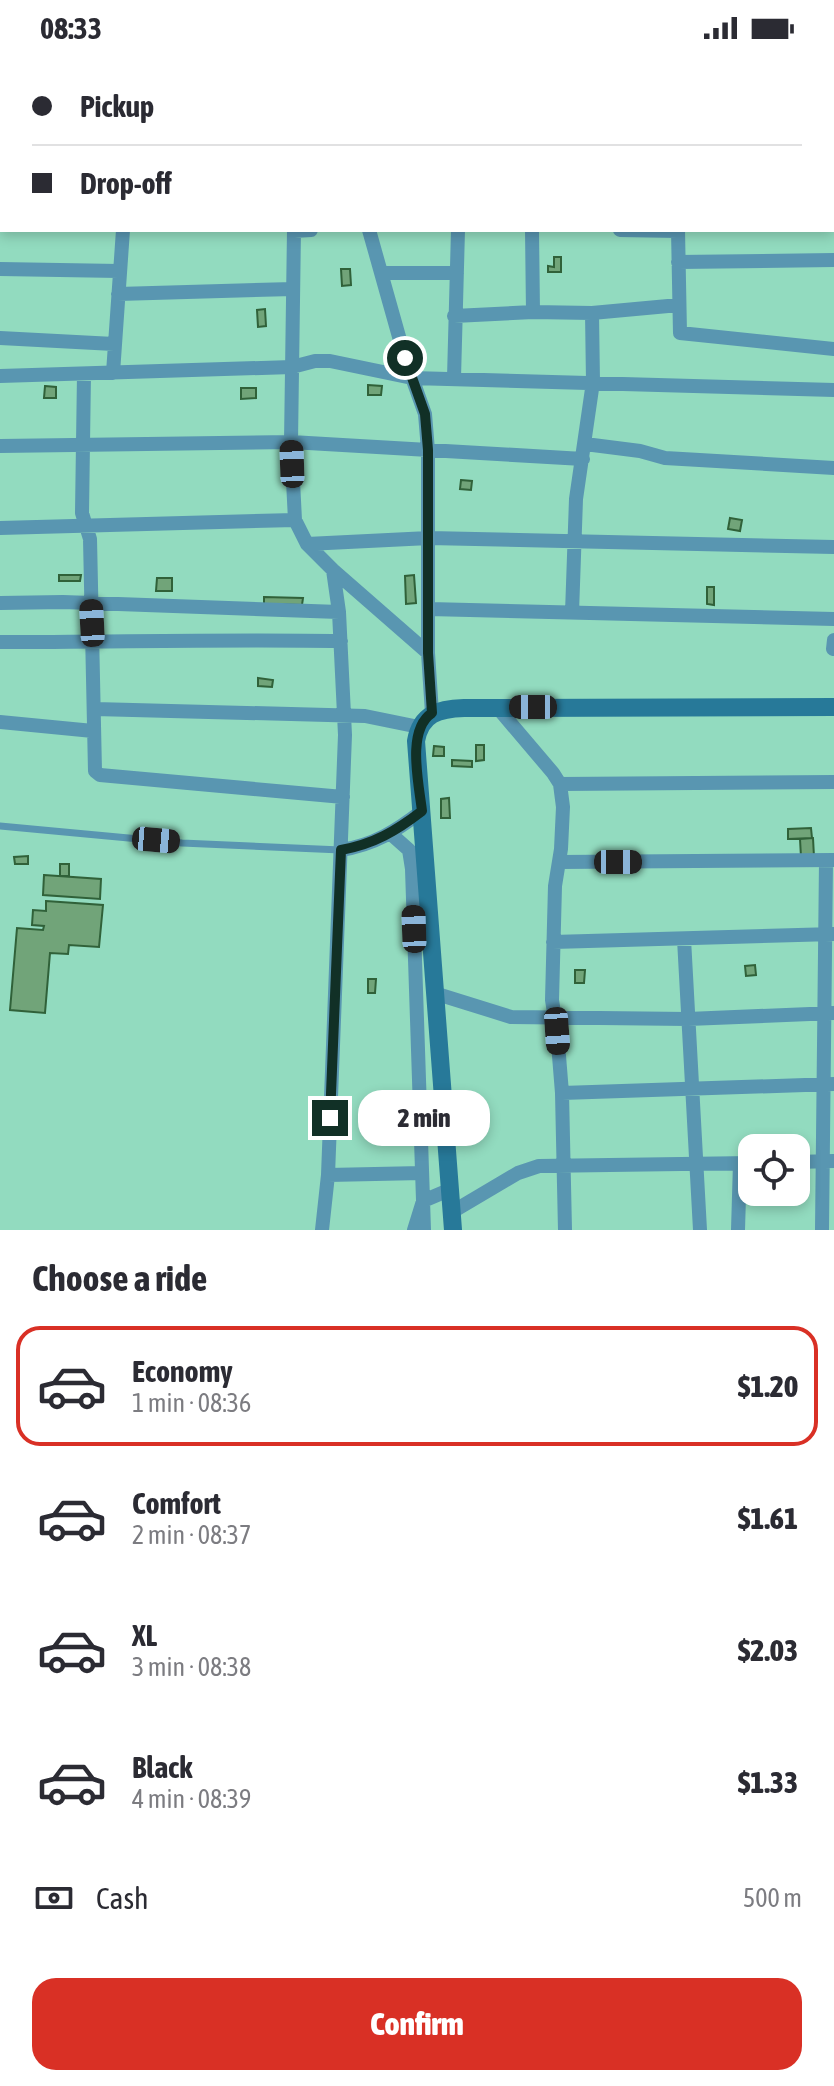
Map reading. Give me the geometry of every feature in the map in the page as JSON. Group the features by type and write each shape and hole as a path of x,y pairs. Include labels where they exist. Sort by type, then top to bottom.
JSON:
{"main road":[{"path":"452,1221 416,741 426,720 446,709 497,707 834,707"}],"street":[{"path":"113,373 123,232"},
{"path":"294,232 291,442 295,520 307,544 428,653"},
{"path":"95,709 426,720 429,538 425,414 370,232"},
{"path":"454,378 458,232"},
{"path":"532,232 533,312"},
{"path":"678,232 679,332 683,335 834,349"},
{"path":"678,262 834,260"},
{"path":"0,269 119,271"},
{"path":"382,273 457,273"},
{"path":"118,294 293,289"},
{"path":"454,316 592,313 679,305"},
{"path":"572,613 576,499 593,382 592,313"},
{"path":"0,338 114,344"},
{"path":"0,376 292,367 315,361 338,361 412,378 834,390"},
{"path":"84,374 82,513 90,539 95,769 100,775 343,797"},
{"path":"0,446 291,442 583,459"},
{"path":"585,444 640,451 665,458 834,468"},
{"path":"0,528 295,520"},
{"path":"307,544 429,538 834,547"},
{"path":"322,1230 328,1175 345,715 339,612 333,570"},
{"path":"0,603 91,603 339,612"},
{"path":"429,609 834,619"},
{"path":"0,642 341,641"},
{"path":"497,707 553,773 560,784 563,807 555,886 552,1000 562,1093 565,1230"},
{"path":"0,722 93,731"},
{"path":"560,784 834,782"},
{"path":"341,850 375,843 422,811"},
{"path":"391,834 409,850 412,873 424,1230"},
{"path":"559,862 830,860 826,1224"},
{"path":"553,942 829,934"},
{"path":"684,939 700,1230"},
{"path":"434,993 502,1016 554,1019 688,1019 829,1013"},
{"path":"562,1093 829,1084"},
{"path":"452,1221 518,1173 539,1166 738,1163"},
{"path":"328,1175 422,1173"},
{"path":"414,1230 423,1201 449,1190"},
{"path":"738,1230 741,1206"}],"lane":[{"path":"0,826 182,843 341,850"}],"building":[{"path":"554,257 561,257 561,272 548,272 548,266 554,267"},
{"path":"341,269 350,269 351,285 342,286"},
{"path":"265,309 266,326 258,327 257,310"},
{"path":"368,385 382,386 381,395 368,395"},
{"path":"45,386 56,387 56,398 44,398"},
{"path":"241,388 256,388 256,398 241,399"},
{"path":"461,480 472,481 471,490 460,489"},
{"path":"730,518 742,520 740,531 728,529"},
{"path":"59,575 81,575 80,581 59,581"},
{"path":"414,575 416,603 406,604 405,576"},
{"path":"157,578 172,578 172,591 156,591"},
{"path":"707,587 714,587 714,605 707,604"},
{"path":"264,597 303,598 302,605 264,604"},
{"path":"258,678 273,680 272,687 258,686"},
{"path":"476,745 484,745 484,760 476,761"},
{"path":"434,746 444,747 444,756 433,756"},
{"path":"452,760 472,761 472,767 452,766"},
{"path":"449,798 450,818 441,818 441,799"},
{"path":"811,828 812,838 788,839 788,829"},
{"path":"813,838 814,857 801,857 800,839"},
{"path":"28,856 28,864 15,864 14,857"},
{"path":"60,864 69,864 69,876 60,876"},
{"path":"44,875 101,879 100,899 43,895"},
{"path":"46,901 103,905 99,947 69,945 68,954 50,953 45,1013 10,1010 17,928 43,930 44,926 32,925 33,910 46,911"},
{"path":"755,965 756,975 746,976 745,966"},
{"path":"575,970 585,970 584,983 575,983"},
{"path":"368,979 376,979 375,993 368,993"}],"route":[{"path":"330,1118 341,850 375,843 422,811 416,741 421,723 432,713 428,653 428,450 425,414 405,358"}]}
